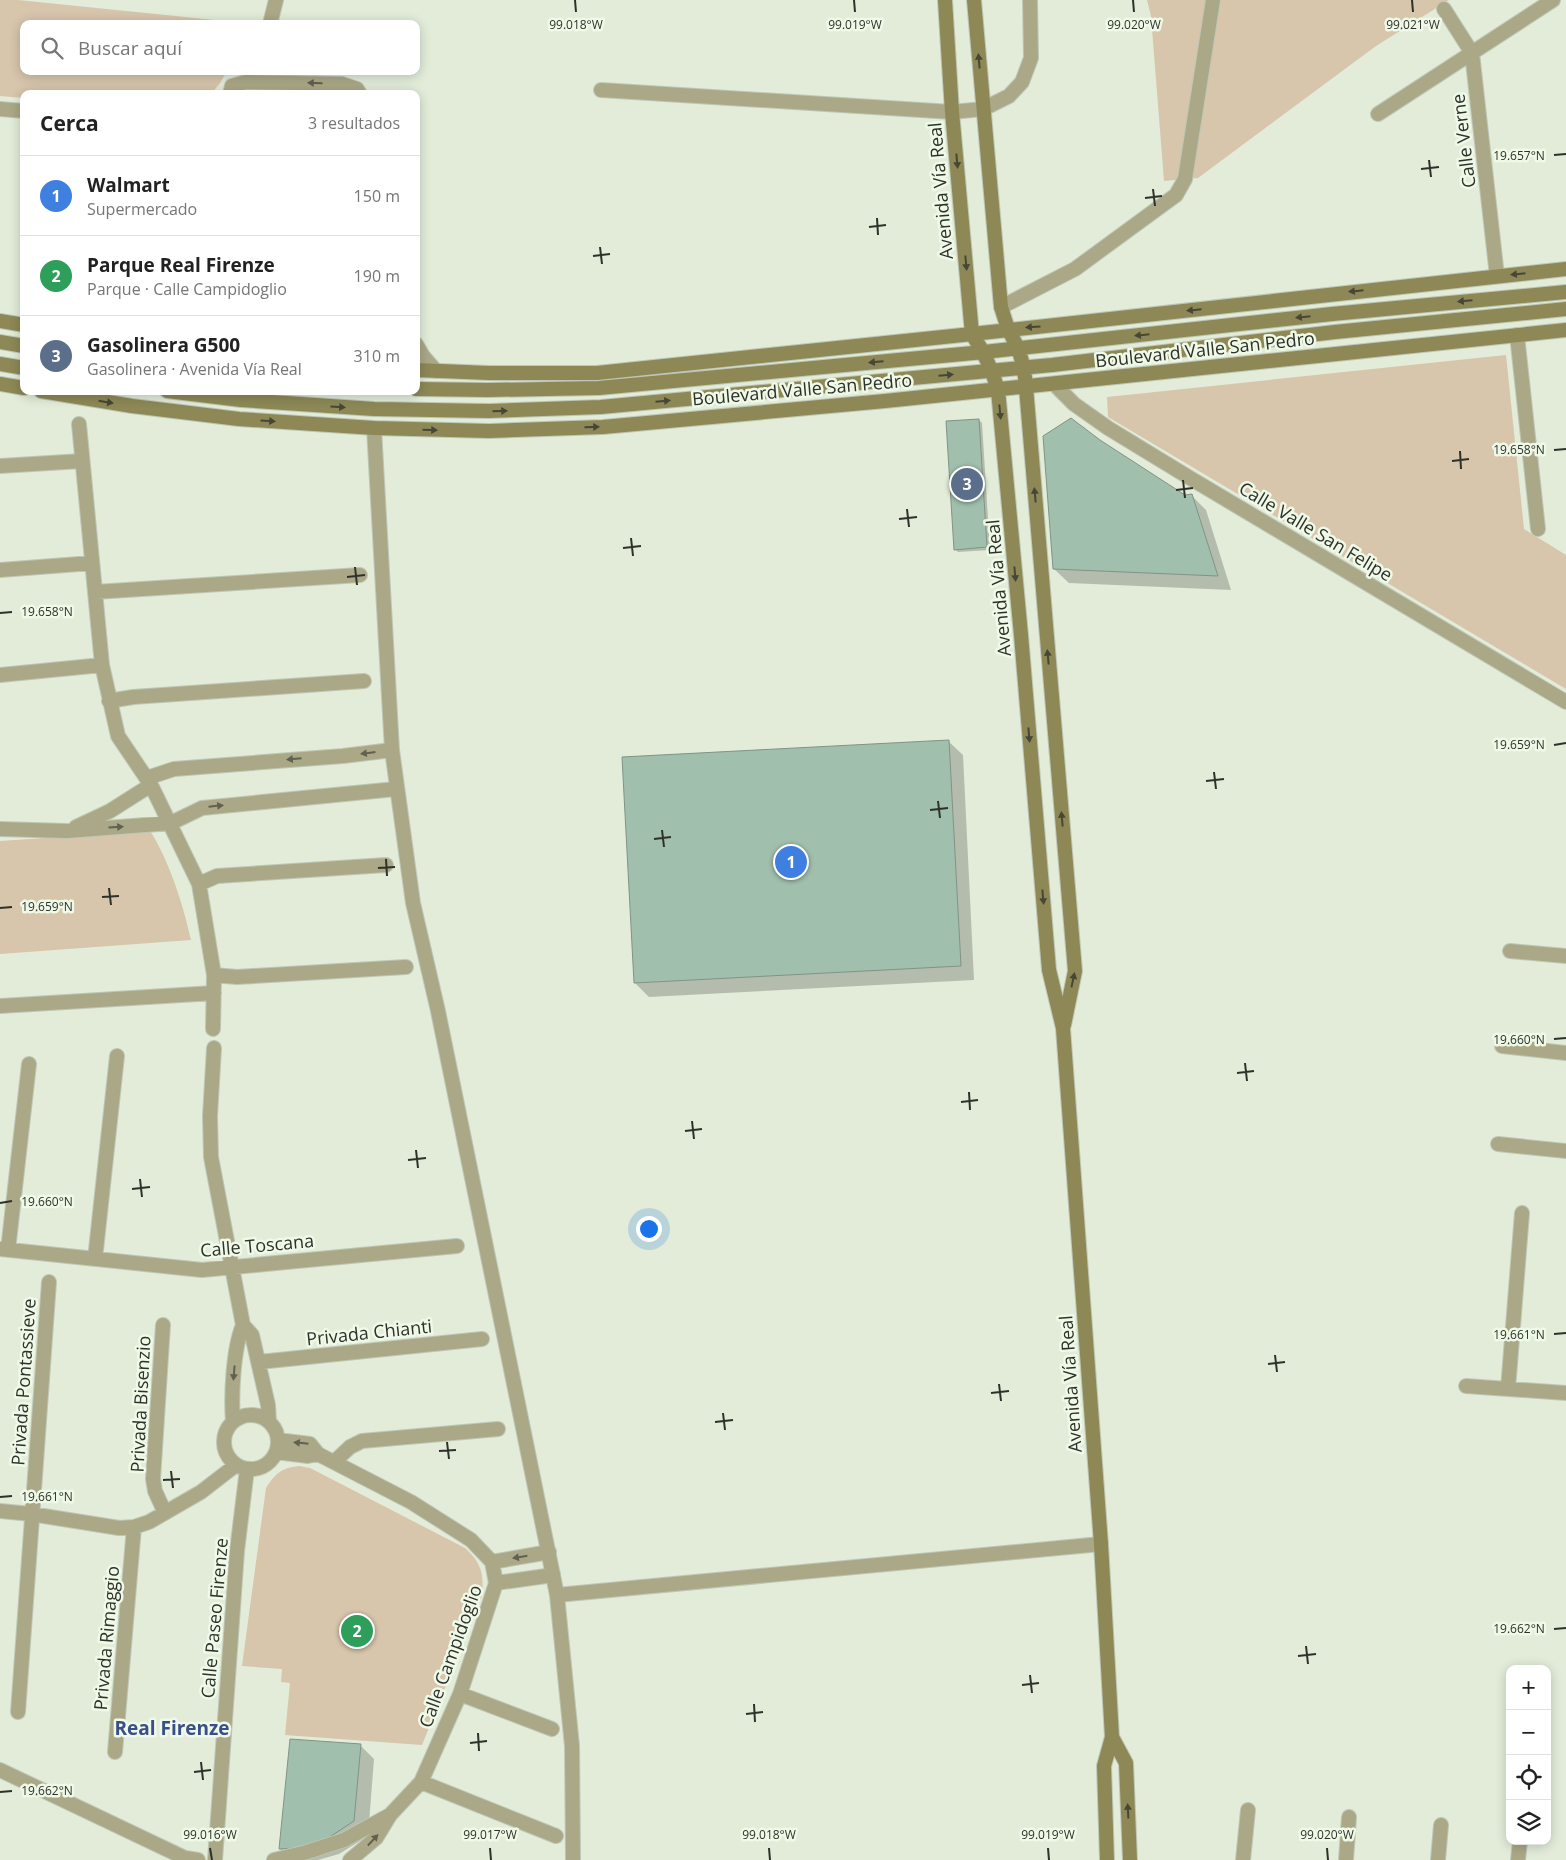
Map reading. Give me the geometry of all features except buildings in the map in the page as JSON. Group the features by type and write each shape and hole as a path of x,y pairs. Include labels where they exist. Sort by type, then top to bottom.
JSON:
{"main road":[{"name":"Avenida Vía Real","path":"945,0 952,112 972,334 993,370 998,390 1021,634 1049,970 1063,1028 1101,1544 1112,1737"},
{"name":"Avenida Vía Real","path":"974,0 1001,306 1008,329 1018,348 1024,368 1026,387 1075,971 1063,1028"},
{"name":"Boulevard Valle San Pedro","path":"420,370 489,373 598,372 1052,326 1566,269"},
{"name":"Boulevard Valle San Pedro","path":"420,389 599,388 984,352 1332,314 1566,292"},
{"path":"1330,294 1338,353"},
{"name":"Boulevard Valle San Pedro","path":"200,395 241,400 374,409 489,411 601,407 1024,368 1335,332 1566,309"},
{"path":"0,321 20,324"},
{"name":"Boulevard Valle San Pedro","path":"65,395 132,406 239,419 374,428 489,431 603,427 998,390 1566,330"},
{"path":"0,342 20,345"},
{"path":"0,364 20,367"},
{"path":"0,384 20,387"},
{"path":"1107,1860 1104,1766 1112,1737"},
{"path":"1112,1737 1126,1763 1130,1860"}],"street":[{"path":"271,20 276,0"},
{"path":"601,90 952,112 983,109 1009,96 1022,82 1031,58 1030,0"},
{"path":"1001,306 1075,269 1176,195 1185,179 1213,0"},
{"path":"1378,114 1553,0"},
{"name":"Calle Verne","path":"1444,9 1472,53 1497,276"},
{"path":"231,90 232,86 248,77 342,84 358,90"},
{"path":"0,109 20,111"},
{"path":"1517,335 1538,529"},
{"path":"420,351 436,371"},
{"name":"Calle Valle San Felipe","path":"1054,384 1074,404 1124,438 1566,702"},
{"path":"79,424 102,665 109,701 118,736 149,781 200,884 214,975 213,1029"},
{"path":"374,428 392,750 396,789 414,904 438,1011 557,1595 572,1746 574,1860"},
{"path":"0,466 82,460"},
{"path":"0,570 92,563"},
{"path":"95,592 360,575"},
{"path":"0,675 102,665"},
{"path":"109,701 134,696 364,681"},
{"path":"67,830 110,811 149,781 174,769 343,756 392,750"},
{"path":"0,829 67,830 171,823 202,808 396,789"},
{"path":"200,884 217,876 386,865"},
{"path":"1510,951 1566,956"},
{"path":"214,975 237,976 406,967"},
{"path":"0,1006 214,992"},
{"path":"1502,1046 1566,1053"},
{"path":"214,1048 210,1116 212,1157 243,1326 252,1335 268,1405 269,1422 277,1446 270,1462 259,1468 242,1467 227,1456 224,1444 226,1432 233,1422 244,1416 257,1416 269,1422"},
{"path":"95,1259 117,1056"},
{"path":"4,1249 29,1064"},
{"path":"1498,1144 1566,1151"},
{"path":"1508,1389 1522,1213"},
{"name":"Calle Toscana","path":"4,1249 202,1270 457,1246"},
{"name":"Privada Pontassieve","path":"18,1712 49,1282"},
{"name":"Privada Bisenzio","path":"163,1325 154,1479 155,1491 164,1513"},
{"path":"233,1422 232,1406 237,1338 243,1326"},
{"name":"Privada Chianti","path":"259,1362 482,1339"},
{"path":"1466,1386 1566,1393"},
{"path":"334,1462 350,1447 362,1442 498,1429"},
{"path":"277,1446 310,1444 318,1454 411,1502 471,1540 492,1562 549,1552"},
{"path":"0,1512 32,1514 119,1528 134,1527 149,1522 242,1467"},
{"name":"Calle Paseo Firenze","path":"214,1860 238,1551 242,1467"},
{"name":"Privada Rimaggio","path":"116,1752 134,1527"},
{"path":"557,1595 1101,1544"},
{"name":"Calle Campidoglio","path":"351,1859 376,1838 390,1815 421,1782 460,1694 496,1583 492,1562"},
{"name":"Calle Campidoglio","path":"496,1583 553,1575"},
{"path":"460,1694 552,1730"},
{"path":"0,1770 185,1858 198,1860"},
{"path":"421,1782 556,1836"},
{"path":"1243,1860 1248,1810"},
{"name":"Calle Campidoglio","path":"274,1860 344,1840 390,1815"},
{"path":"1346,1860 1349,1817"},
{"path":"1438,1860 1441,1825"},
{"path":"344,1840 351,1859"},
{"path":"1518,1860 1520,1845"}],"shaded area":[{"path":"0,0 18,0 215,20 20,20 20,75 225,75 214,90 20,90 20,98 0,96"},
{"path":"1147,0 1449,0 1376,46 1198,178 1164,181 1151,16"},
{"path":"1506,355 1524,529 1566,555 1566,689 1108,417 1107,397"},
{"path":"149,829 163,854 174,883 191,940 0,954 0,841"},
{"path":"299,1466 310,1468 465,1548 475,1559 481,1570 483,1582 482,1596 422,1745 285,1735 290,1683 281,1682 282,1669 242,1666 266,1488 280,1472"}],"place":[{"name":"Gasolinera G500","path":"967,484"},
{"name":"Walmart","path":"791,862"},
{"name":"Parque Real Firenze","path":"357,1631"}],"district":[{"name":"Real Firenze","path":"172,1728"}]}
